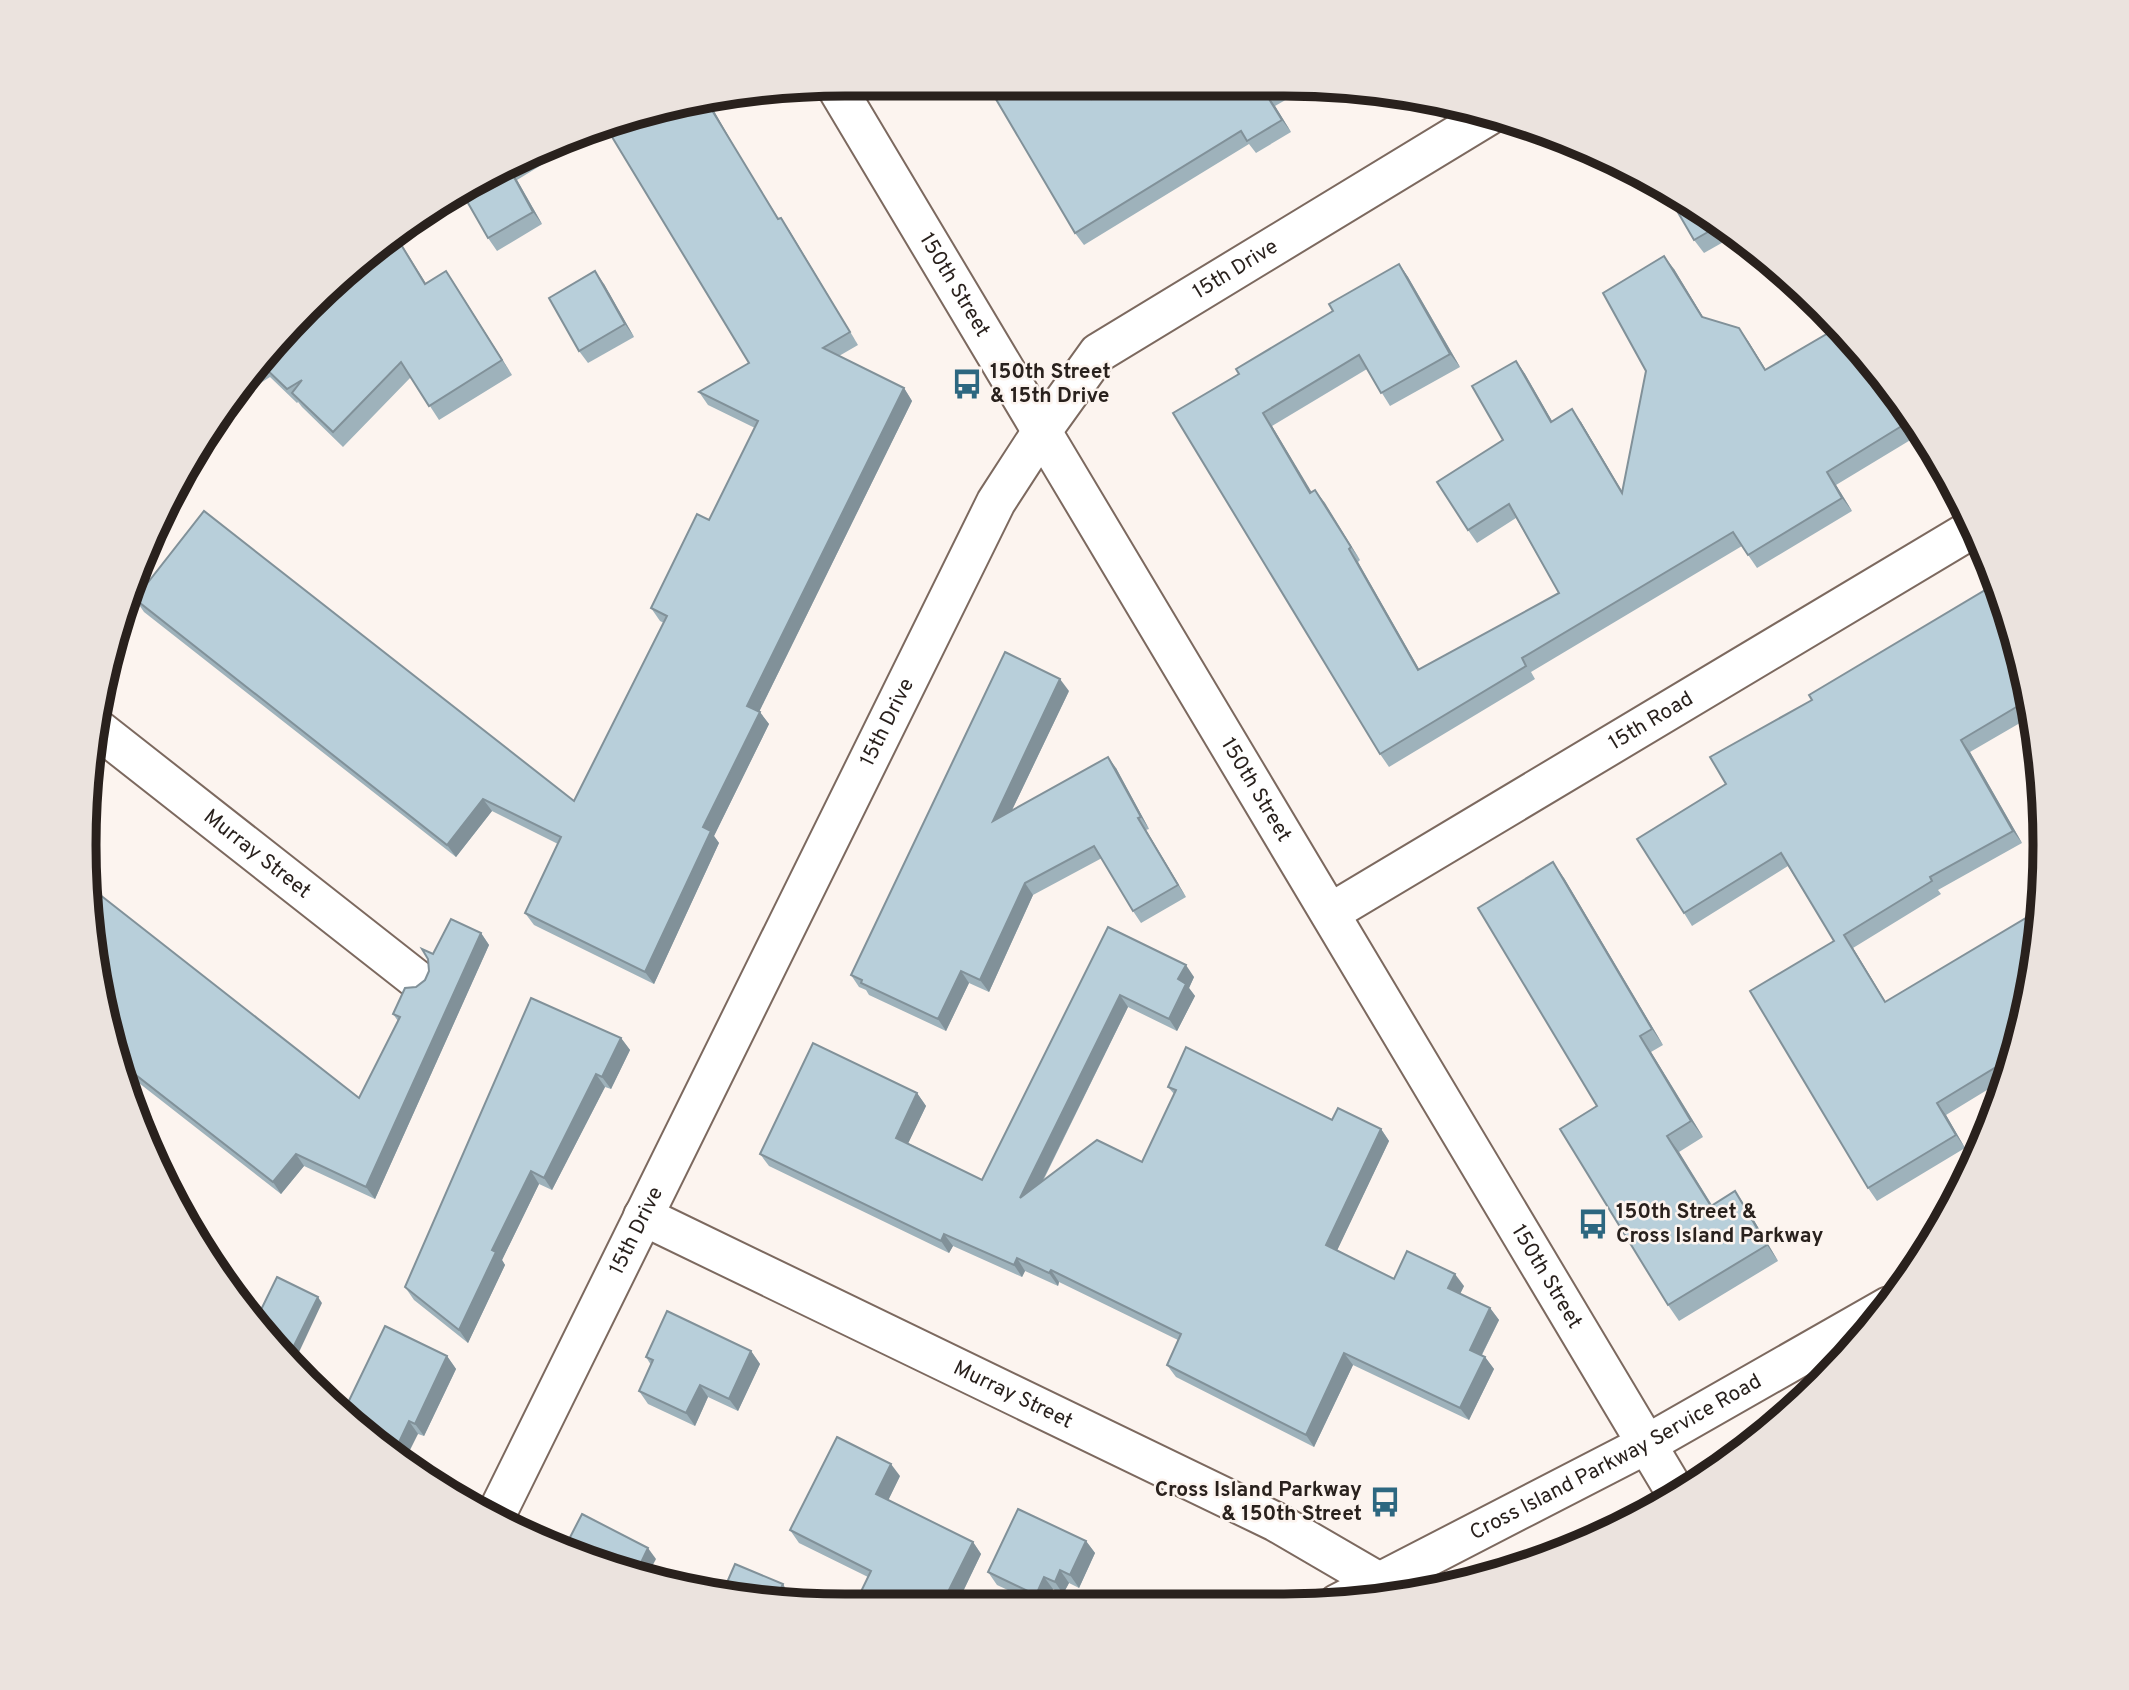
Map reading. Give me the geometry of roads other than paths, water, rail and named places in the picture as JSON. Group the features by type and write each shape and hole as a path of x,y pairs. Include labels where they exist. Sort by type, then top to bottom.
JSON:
{"street":[{"name":"150th Street","path":"842,96 1671,1485"},
{"name":"15th Drive","path":"499,1509 996,502 1042,431 1098,353 1478,122"},
{"name":"15th Road","path":"1330,913 1965,533"},
{"name":"Murray Street","path":"105,735 416,979"},
{"name":"Murray Street","path":"643,1216 1276,1522 1379,1583"},
{"name":"Cross Island Parkway Service Road","path":"1369,1588 1647,1444 1861,1322"}],"place":[{"name":"150th Street & 15th Drive","path":"967,384"},
{"name":"150th Street & Cross Island Parkway","path":"1593,1224"},
{"name":"Cross Island Parkway & 150th Street","path":"1385,1502"}]}
